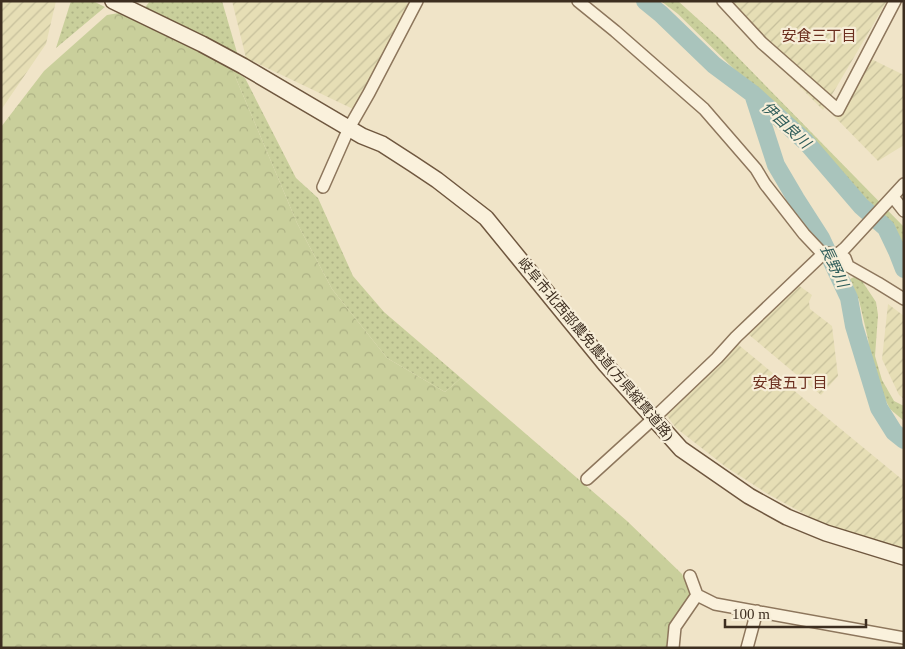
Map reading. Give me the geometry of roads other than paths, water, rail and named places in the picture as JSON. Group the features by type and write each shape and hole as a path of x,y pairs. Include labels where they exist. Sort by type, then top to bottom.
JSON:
{"street":[{"path":"113,1 243,66 349,128"},
{"path":"323,187 349,128 370,93 417,1"},
{"path":"578,1 704,109 756,169 765,184 804,234 824,253"},
{"path":"723,1 762,43 838,110 894,1"},
{"name":"岐阜市北西部農免農道(方県縦貫道路)","path":"349,128 362,136 382,144 413,164 486,218 606,365 681,449 749,496 787,517 826,533 904,557"},
{"path":"588,479 717,358 736,336 824,253 841,251 904,184"},
{"path":"891,198 904,211"},
{"path":"841,251 848,266 904,299"},
{"path":"690,576 697,595 715,604 757,611 891,642 904,638"},
{"path":"673,648 675,627 697,595"},
{"path":"747,648 757,611"}],"waterway":[{"name":"伊自良川","path":"645,1 714,65 753,94 806,142 861,206 886,228 904,269"},
{"name":"長野川","path":"753,94 776,165 821,238 849,298 854,326 879,408 894,432 904,440"}],"district":[{"name":"安食三丁目","path":"819,36"},
{"name":"安食五丁目","path":"790,383"}]}
